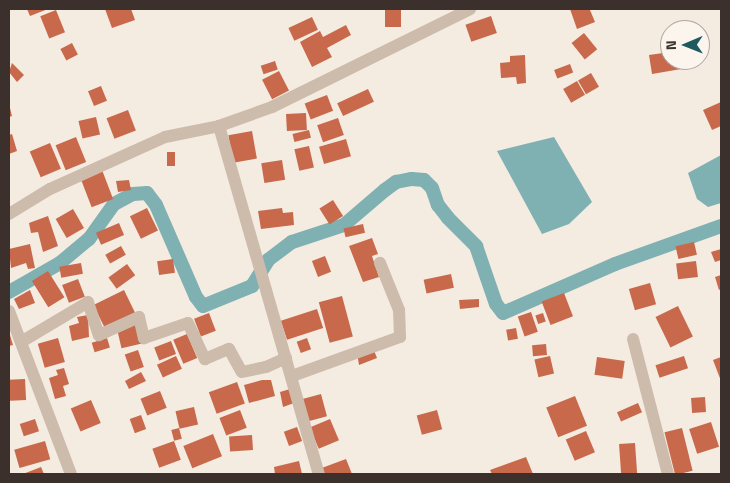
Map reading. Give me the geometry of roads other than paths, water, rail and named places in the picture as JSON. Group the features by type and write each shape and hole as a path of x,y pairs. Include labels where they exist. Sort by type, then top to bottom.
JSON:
{"street":[{"path":"9,214 50,189 165,137 219,126 272,107 470,9"},
{"path":"219,126 319,474"},
{"path":"292,376 400,337 399,310 380,263"},
{"path":"21,342 88,302 99,335 139,317 144,338 188,323 205,359 229,349 242,372 266,367 286,358"},
{"path":"9,311 72,474"},
{"path":"633,340 668,474"}],"water":[{"path":"554,137 592,202 569,224 542,234 497,151"},
{"path":"721,155 721,203 708,207 697,199 688,173"}],"waterway":[{"path":"9,292 60,263 89,239 114,204 133,194 147,193 156,205 196,297 203,306 252,286 268,260 292,242 344,225 396,182 412,179 424,180 432,188 438,205 448,218 476,246 496,304 503,313 615,264 721,226"}]}
